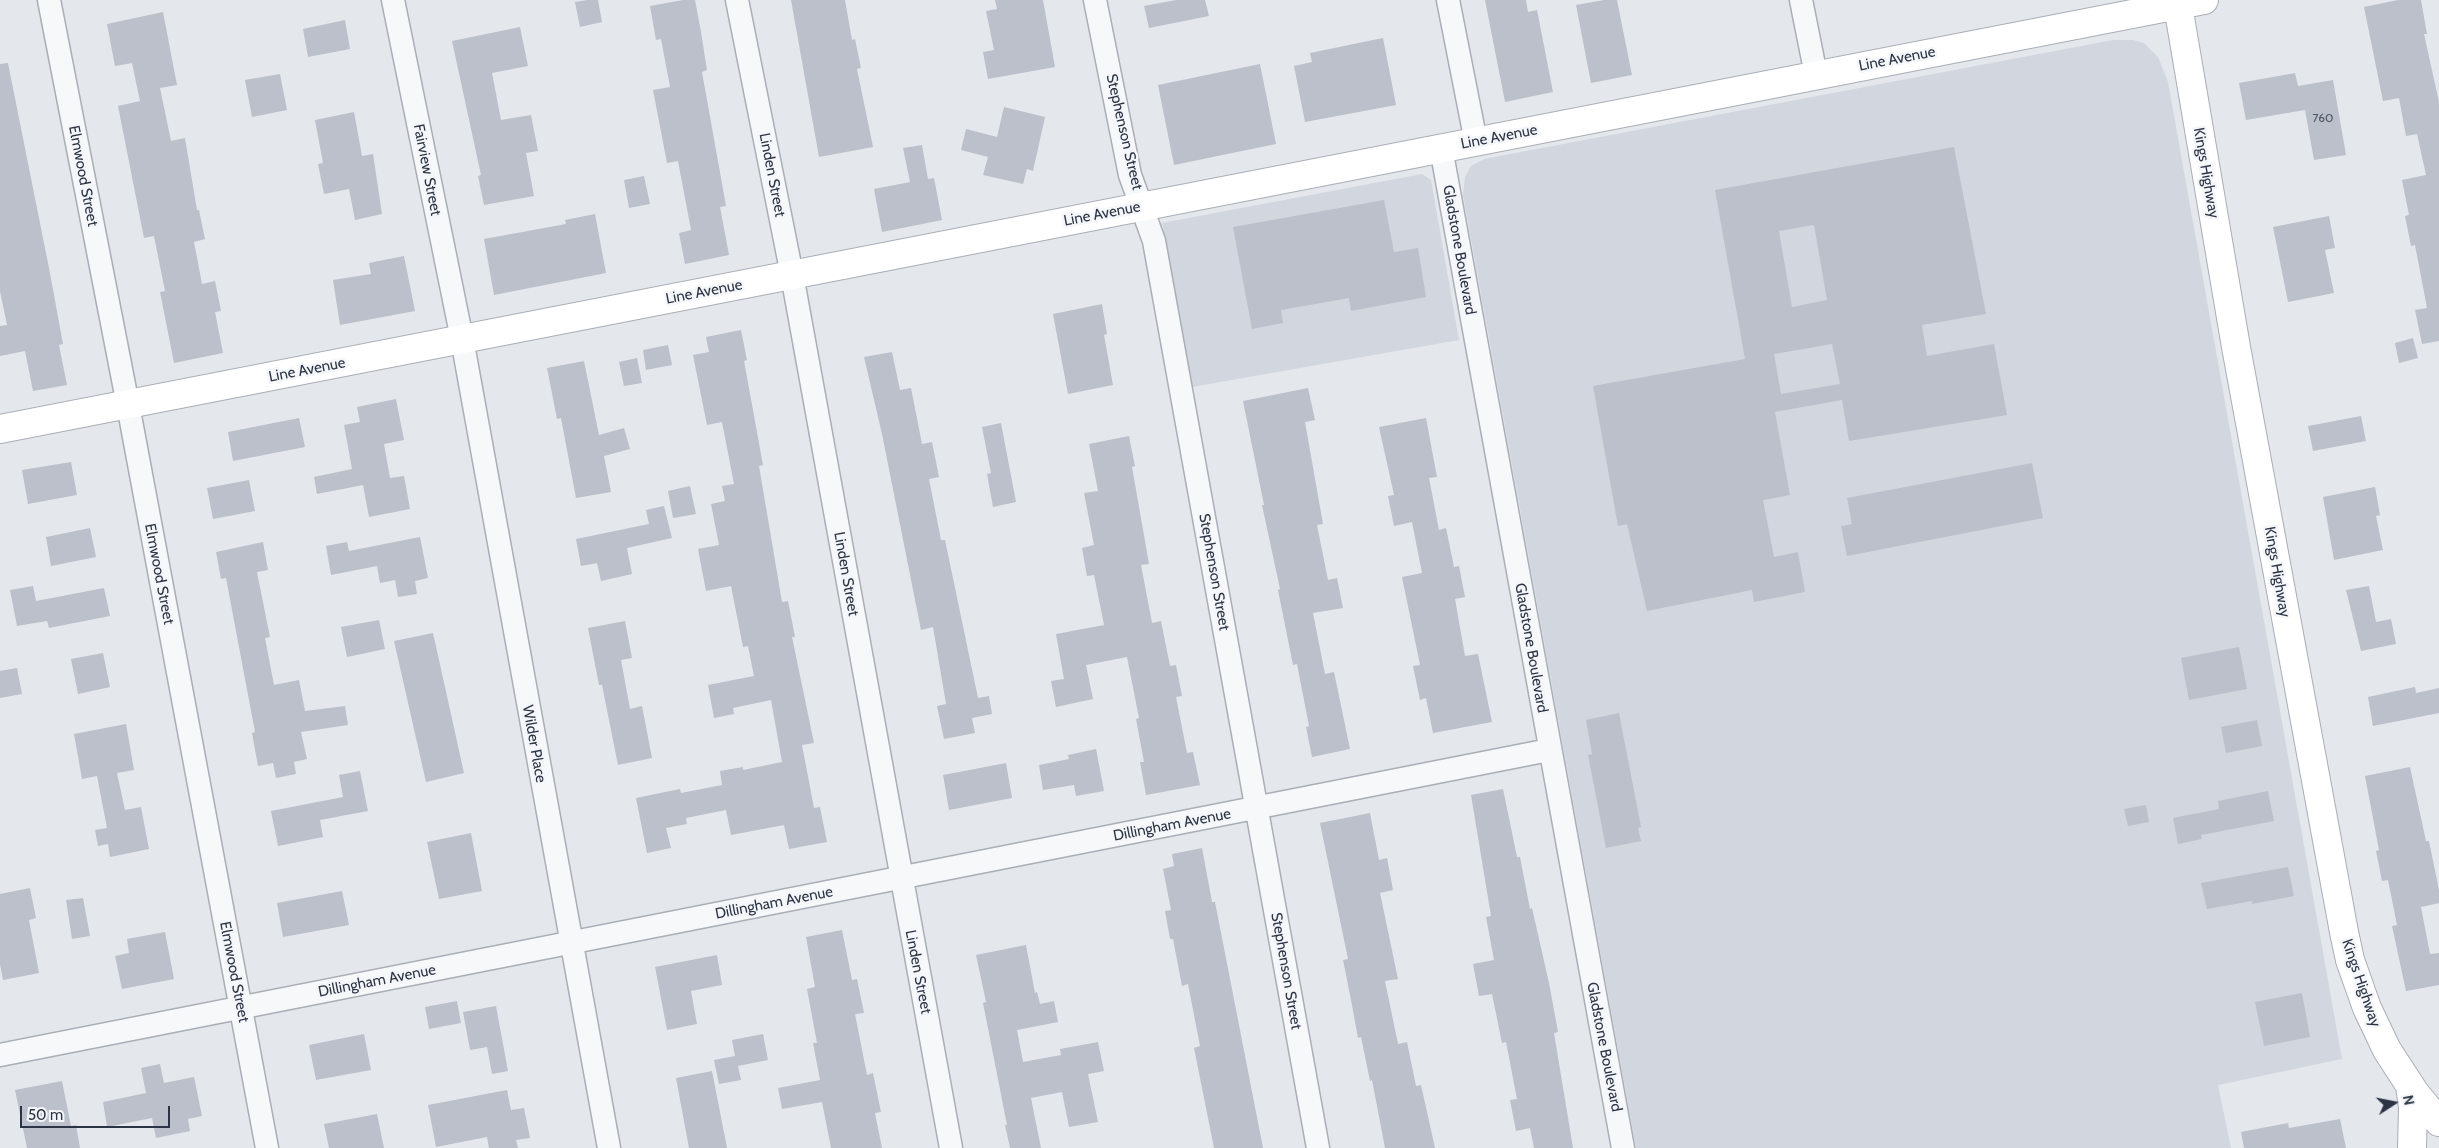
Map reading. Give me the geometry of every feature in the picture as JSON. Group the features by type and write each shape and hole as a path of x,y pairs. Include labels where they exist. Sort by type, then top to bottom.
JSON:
{"main road":[{"name":"Line Avenue","path":"0,429 792,276 2186,2"},
{"name":"Kings Highway","path":"2186,2 2236,347 2350,960 2367,1008 2387,1050 2410,1086 2439,1122"},
{"path":"2410,1086 2413,1107 2412,1148"}],"street":[{"name":"Elmwood Street","path":"48,0 128,405 268,1148"},
{"name":"Fairview Street","path":"393,0 462,339"},
{"name":"Linden Street","path":"737,0 792,276 951,1148"},
{"name":"Stephenson Street","path":"1095,0 1130,175 1154,241 1318,1148"},
{"path":"1448,0 1476,142"},
{"path":"1801,0 1816,75"},
{"name":"Gladstone Boulevard","path":"1441,148 1549,750 1623,1148"},
{"name":"Wilder Place","path":"462,339 608,1148"},
{"name":"Dillingham Avenue","path":"0,1055 1549,750"}],"shaded area":[{"path":"2113,40 2133,40 2144,43 2158,57 2168,82 2342,1059 2218,1085 2231,1148 1636,1148 1463,195 1465,177 1471,166 1484,159"},
{"path":"1422,174 1431,180 1459,340 1192,387 1162,223"}],"building":[{"path":"598,0 602,22 580,27 575,2"},
{"path":"683,0 695,0 701,32 707,70 702,72 726,206 720,207 729,255 685,264 679,233 691,230 678,161 667,163 653,90 670,87 661,39 656,40 650,6"},
{"path":"791,0 845,0 852,40 855,39 861,68 857,69 873,147 819,157"},
{"path":"995,0 1043,0 1055,67 988,79 983,52 994,50 986,11 997,9"},
{"path":"1176,0 1205,0 1209,16 1149,28 1144,6"},
{"path":"1485,0 1526,0 1528,12 1537,10 1553,92 1505,102"},
{"path":"1604,0 1617,0 1632,75 1591,83 1576,5"},
{"path":"2398,0 2421,0 2427,34 2424,34 2439,102 2439,341 2422,344 2415,310 2427,308 2415,245 2411,246 2405,216 2409,215 2402,180 2426,175 2417,134 2406,136 2399,98 2383,101 2364,7"},
{"path":"163,12 177,85 160,88 171,141 185,138 197,210 199,210 205,239 194,242 202,284 215,281 221,311 215,312 223,353 174,363 160,292 165,291 154,236 144,238 118,106 140,101 132,63 115,66 107,24"},
{"path":"345,20 350,49 308,57 303,29"},
{"path":"520,27 528,66 492,73 501,120 531,115 538,151 526,153 534,196 484,205 478,176 481,175 452,41"},
{"path":"1383,38 1396,105 1305,122 1294,66 1312,62 1310,53"},
{"path":"8,63 63,344 59,345 67,385 33,391 25,351 0,356 0,326 7,325 0,291 0,64"},
{"path":"1260,64 1276,144 1174,165 1158,85"},
{"path":"2295,73 2298,86 2333,80 2346,155 2314,160 2305,110 2246,120 2239,83"},
{"path":"280,74 287,110 252,117 245,80"},
{"path":"1004,107 1045,117 1033,171 1027,169 1023,184 983,175 988,157 961,150 966,129 997,137"},
{"path":"354,112 362,156 373,154 382,214 355,220 349,189 324,194 318,164 323,163 315,120"},
{"path":"922,145 928,179 934,178 942,220 882,232 874,189 910,182 903,148"},
{"path":"1954,147 1986,314 1922,325 1927,356 1994,344 2007,415 1849,441 1842,400 1775,412 1790,495 1763,500 1774,557 1798,552 1805,592 1754,602 1752,590 1647,611 1627,524 1618,526 1593,386 1745,359 1715,190","holes":["1814,225 1827,300 1792,307 1779,231","1832,344 1840,384 1781,394 1774,354"]},
{"path":"644,176 650,204 629,208 624,180"},
{"path":"1384,200 1394,252 1418,248 1426,297 1351,311 1349,298 1281,310 1283,323 1252,329 1233,227"},
{"path":"595,214 606,273 494,295 484,239 566,224 565,220"},
{"path":"2329,216 2335,248 2325,250 2334,293 2288,302 2273,227"},
{"path":"404,256 415,311 340,325 333,280 371,274 369,263"},
{"path":"1102,304 1107,334 1104,335 1113,385 1068,394 1053,314"},
{"path":"741,330 747,360 744,361 763,465 759,466 782,602 788,601 795,637 792,637 814,743 802,745 814,808 820,807 827,842 789,849 784,825 731,835 726,810 686,818 687,824 666,828 671,848 647,853 636,798 680,789 681,793 722,785 720,771 743,767 743,770 782,762 771,700 733,708 734,714 714,718 708,685 754,676 748,646 743,647 731,586 706,591 698,549 719,545 711,504 725,501 722,486 734,484 722,422 707,425 693,355 709,352 706,337"},
{"path":"2413,338 2418,358 2399,363 2395,343"},
{"path":"668,345 672,365 646,370 643,350"},
{"path":"892,352 900,390 911,388 922,444 932,442 939,477 929,479 941,540 945,540 978,698 989,696 992,714 972,718 975,733 944,739 937,706 946,704 933,627 921,630 882,434 864,357"},
{"path":"637,358 642,383 624,386 619,362"},
{"path":"584,361 599,435 624,428 630,449 604,456 611,492 576,498 561,418 557,419 547,368"},
{"path":"1308,388 1315,420 1305,422 1323,524 1317,525 1328,580 1337,578 1343,608 1313,613 1325,674 1334,672 1350,749 1312,757 1306,727 1309,726 1297,664 1293,665 1243,401"},
{"path":"396,399 404,440 384,444 390,478 404,476 410,509 369,517 363,485 317,494 314,477 352,469 344,425 360,422 357,407"},
{"path":"2361,416 2366,441 2313,451 2308,426"},
{"path":"299,418 305,447 233,461 228,432"},
{"path":"1426,418 1437,477 1429,478 1439,530 1446,528 1454,567 1459,566 1465,597 1455,599 1465,656 1478,654 1492,722 1433,733 1426,698 1420,700 1413,666 1420,665 1402,577 1422,573 1412,522 1394,526 1388,496 1394,495 1379,427"},
{"path":"1001,423 1016,502 993,507 987,474 991,473 982,427"},
{"path":"1129,436 1135,466 1132,467 1149,564 1141,565 1152,623 1161,621 1170,666 1176,665 1182,696 1176,697 1187,753 1193,752 1200,785 1146,795 1140,762 1144,762 1136,719 1139,718 1127,657 1086,665 1093,699 1056,707 1051,681 1064,679 1056,634 1104,625 1094,575 1087,576 1082,548 1094,545 1084,493 1098,491 1089,444"},
{"path":"71,462 77,495 28,504 22,470"},
{"path":"2032,463 2043,518 1847,556 1841,526 1852,524 1847,498"},
{"path":"249,480 255,511 213,519 207,488"},
{"path":"690,486 696,514 673,518 668,491"},
{"path":"2375,487 2380,515 2376,516 2383,550 2334,560 2323,497"},
{"path":"664,506 672,538 627,548 632,574 601,581 597,563 581,566 576,539 649,524 646,510"},
{"path":"90,528 96,557 51,566 46,537"},
{"path":"420,537 428,578 415,581 417,594 398,597 395,580 380,583 377,566 331,575 326,546 347,542 349,551"},
{"path":"263,542 268,570 257,572 270,637 265,638 274,685 299,680 305,711 345,706 348,725 301,732 307,759 294,762 296,774 276,778 273,763 258,766 252,733 255,732 226,578 221,579 216,552"},
{"path":"33,586 36,601 104,588 110,616 49,628 47,621 17,626 10,590"},
{"path":"2369,586 2376,622 2391,619 2396,644 2361,651 2346,590"},
{"path":"379,620 385,649 347,657 341,627"},
{"path":"625,621 632,658 621,660 630,709 642,706 652,758 618,765 588,628"},
{"path":"433,633 464,773 426,782 394,641"},
{"path":"2239,647 2247,689 2189,700 2181,658"},
{"path":"103,653 110,687 78,694 71,659"},
{"path":"17,668 22,694 0,698 0,671"},
{"path":"2415,687 2416,693 2439,688 2439,713 2373,726 2368,697"},
{"path":"1619,713 1641,827 1638,828 1641,841 1606,848 1588,755 1592,754 1586,720"},
{"path":"2257,720 2262,746 2226,753 2221,727"},
{"path":"126,724 134,770 117,773 125,810 141,807 149,849 110,857 108,844 98,846 95,830 107,828 97,776 82,779 74,734"},
{"path":"1096,749 1104,791 1076,796 1074,785 1043,790 1039,765 1069,759 1068,755"},
{"path":"1006,763 1012,798 949,810 943,775"},
{"path":"2410,767 2426,841 2429,841 2439,890 2439,903 2421,907 2430,954 2439,953 2439,985 2406,991 2392,926 2397,925 2388,880 2382,881 2376,851 2379,850 2365,776"},
{"path":"360,771 368,811 320,820 323,837 278,846 271,811 343,797 339,775"},
{"path":"1503,789 1517,857 1520,857 1530,909 1532,908 1549,983 1558,1032 1554,1033 1573,1148 1534,1148 1530,1128 1516,1131 1510,1100 1517,1099 1506,1042 1502,1043 1492,994 1479,996 1473,964 1494,960 1486,917 1491,916 1471,795"},
{"path":"2268,791 2274,821 2201,835 2202,839 2178,844 2173,818 2219,809 2218,801"},
{"path":"2146,805 2149,822 2128,826 2124,809"},
{"path":"1370,813 1379,860 1387,858 1393,890 1380,893 1398,979 1385,981 1398,1044 1407,1042 1416,1086 1421,1085 1435,1148 1385,1148 1372,1080 1370,1081 1361,1037 1358,1038 1343,960 1348,959 1320,823"},
{"path":"471,833 482,891 439,899 427,842"},
{"path":"1202,848 1212,902 1215,902 1263,1148 1214,1148 1194,1048 1200,1046 1188,984 1182,986 1173,939 1170,939 1165,911 1171,910 1163,869 1174,866 1172,854"},
{"path":"2288,867 2294,896 2252,904 2252,901 2207,909 2201,883"},
{"path":"30,888 36,918 29,920 39,973 3,980 0,964 0,894"},
{"path":"342,891 349,925 283,937 277,903"},
{"path":"83,898 90,936 72,939 66,900"},
{"path":"842,930 852,980 857,979 864,1013 855,1014 867,1075 873,1073 881,1112 875,1113 882,1148 831,1148 822,1102 782,1109 778,1088 820,1080 813,1043 817,1043 807,989 815,987 806,937"},
{"path":"165,932 174,979 122,989 115,956 129,953 127,939"},
{"path":"1026,945 1035,993 1037,992 1040,1004 1054,1001 1058,1022 1017,1030 1023,1062 1061,1055 1060,1049 1098,1042 1104,1071 1088,1074 1098,1122 1069,1127 1062,1092 1031,1098 1041,1148 1010,1148 983,1003 986,1002 976,955"},
{"path":"717,955 722,985 691,991 697,1024 667,1030 655,967"},
{"path":"2302,993 2310,1037 2264,1046 2255,1002"},
{"path":"457,1001 461,1023 429,1029 425,1007"},
{"path":"496,1006 508,1071 492,1074 487,1047 470,1050 463,1012"},
{"path":"364,1034 371,1070 316,1080 309,1045"},
{"path":"763,1034 768,1060 738,1066 741,1080 719,1084 714,1060 735,1056 732,1040"},
{"path":"160,1064 164,1083 194,1077 202,1116 188,1119 190,1131 156,1138 152,1118 107,1127 103,1102 146,1093 141,1068"},
{"path":"712,1071 727,1148 689,1148 676,1078"},
{"path":"62,1081 71,1126 76,1125 80,1148 27,1148 15,1090"},
{"path":"507,1090 511,1110 524,1108 530,1138 516,1140 518,1148 489,1148 487,1137 436,1147 428,1105"},
{"path":"377,1114 384,1148 329,1148 324,1124"},
{"path":"2340,1119 2346,1148 2244,1148 2241,1132 2288,1123 2289,1128"}]}
